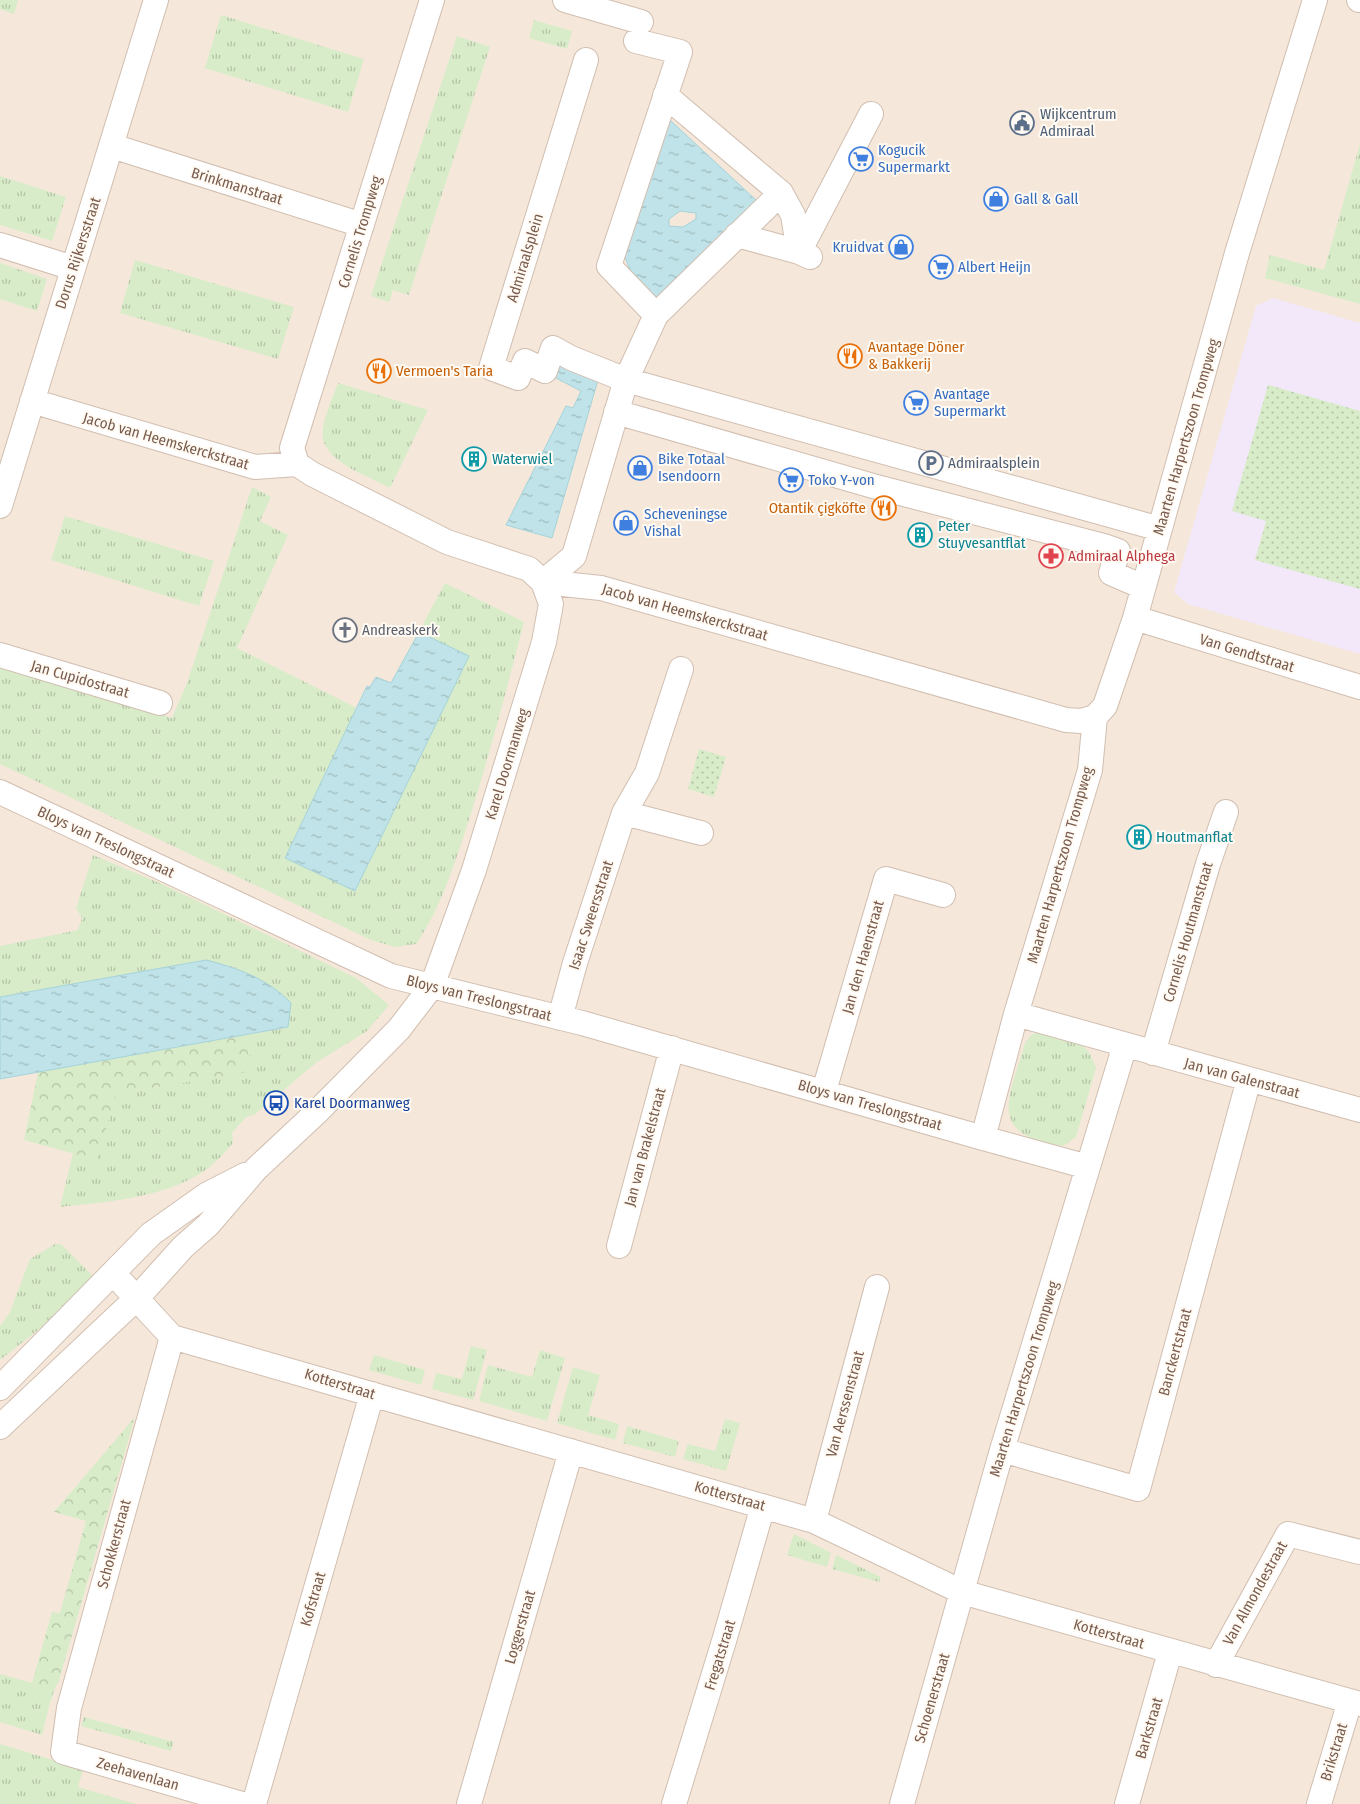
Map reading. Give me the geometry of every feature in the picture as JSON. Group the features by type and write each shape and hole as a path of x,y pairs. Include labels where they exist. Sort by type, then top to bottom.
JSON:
{"street":[{"name":"Dorus Rijkersstraat","path":"0,506 156,0"},
{"name":"Cornelis Trompweg","path":"297,464 292,448 432,0"},
{"path":"565,0 639,31 680,52 610,266 656,315"},
{"name":"Maarten Harpertszoon Trompweg","path":"983,1138 1016,1014 1090,770 1094,717 1106,706 1135,618 1243,235 1315,0"},
{"name":"Admiraalsplein","path":"586,60 491,368 518,378 525,361 545,371 553,348 571,358 626,380"},
{"path":"665,95 781,193 793,216 805,254"},
{"path":"805,254 871,114"},
{"name":"Brinkmanstraat","path":"112,146 362,225"},
{"path":"297,464 312,474 447,542 529,569 543,582 574,556 626,380 656,315 781,193"},
{"path":"737,235 805,254"},
{"path":"0,246 73,268"},
{"path":"626,380 1160,529"},
{"name":"Jacob van Heemskerckstraat","path":"32,401 256,467 297,464"},
{"path":"616,412 873,486 1104,546 1118,551 1111,573 1143,587"},
{"name":"Jacob van Heemskerckstraat","path":"543,582 601,588 1066,720 1081,721 1094,717"},
{"name":"Karel Doormanweg","path":"0,1427 138,1297 183,1248 208,1225 256,1170 317,1112 399,1028 432,986 474,870 544,642 551,604 543,582"},
{"name":"Van Gendtstraat","path":"1135,618 1360,687"},
{"name":"Jan Cupidostraat","path":"0,655 160,703"},
{"name":"Isaac Sweersstraat","path":"560,1018 575,963 624,813 647,773 681,670"},
{"name":"Bloys van Treslongstraat","path":"0,792 391,976 672,1048 983,1138"},
{"name":"Cornelis Houtmanstraat","path":"1153,1053 1208,864 1226,812"},
{"path":"624,813 701,833"},
{"name":"Jan den Haenstraat","path":"824,1091 886,879 943,895"},
{"path":"1016,1014 1125,1045"},
{"name":"Maarten Harpertszoon Trompweg","path":"962,1592 1002,1450 1125,1045"},
{"name":"Jan van Galenstraat","path":"1125,1045 1360,1110"},
{"name":"Jan van Brakelstraat","path":"619,1246 672,1048"},
{"name":"Banckertstraat","path":"1002,1450 1138,1489 1249,1079"},
{"path":"983,1138 1088,1168"},
{"name":"Karel Doormanweg","path":"0,1388 114,1274 151,1234 184,1209 256,1170"},
{"path":"114,1274 138,1297 172,1337"},
{"name":"Van Aerssenstraat","path":"814,1520 877,1287"},
{"name":"Kotterstraat","path":"172,1337 814,1520 962,1592 1216,1665 1355,1702"},
{"name":"Schokkerstraat","path":"63,1752 68,1708 172,1337"},
{"name":"Kofstraat","path":"254,1804 372,1394"},
{"name":"Loggerstraat","path":"469,1804 571,1451"},
{"name":"Fregatstraat","path":"674,1804 724,1641 762,1506"},
{"name":"Van Almondestraat","path":"1216,1665 1288,1534 1360,1552"},
{"name":"Schoenerstraat","path":"902,1804 962,1592"},
{"name":"Barkstraat","path":"1127,1804 1170,1652"},
{"name":"Brikstraat","path":"1319,1804 1355,1702"},
{"name":"Zeehavenlaan","path":"63,1752 242,1804"}],"shaded area":[{"path":"0,0 1360,0 1360,1804 28,1804 0,1770"},
{"path":"1273,298 1360,323 1360,654 1188,604 1174,592 1256,306"}],"green space":[{"path":"0,0 18,0 14,14 0,9"},
{"path":"221,15 364,59 348,112 205,68"},
{"path":"534,20 572,31 567,49 529,38"},
{"path":"457,36 490,47 409,295 393,290 389,302 371,296"},
{"path":"1360,144 1360,304 1265,278 1270,255 1324,270"},
{"path":"0,176 66,197 52,241 0,225"},
{"path":"135,260 294,307 278,359 120,313"},
{"path":"0,263 47,279 37,311 0,299"},
{"path":"338,383 428,410 390,488 341,462 326,448 323,439 323,427"},
{"path":"1268,385 1360,411 1360,589 1255,560 1266,521 1232,511"},
{"path":"252,487 271,497 260,521 288,535 237,648 357,708 285,857 468,656 419,632 445,583 524,622 489,752 451,874 425,931 416,944 395,947 371,940 0,764 0,665 172,718 187,683"},
{"path":"65,516 214,561 199,606 51,560"},
{"path":"699,749 726,757 714,797 688,789"},
{"path":"93,855 164,885 356,978 389,1005 367,1031 317,1062 254,1115 246,1117 232,1133 233,1143 211,1166 195,1176 178,1185 139,1196 60,1207 73,1153 97,1159 116,1094 252,1071 246,1035 288,1027 206,960 0,997 0,946 78,930 82,918 76,908"},
{"path":"1037,1032 1065,1036 1081,1044 1092,1058 1096,1068 1076,1137 1063,1146 1038,1140 1022,1133 1012,1123 1009,1111 1009,1097 1025,1043 1030,1036"},
{"path":"246,1035 252,1071 116,1094 97,1160 24,1140 38,1072"},
{"path":"55,1244 61,1244 99,1282 0,1360 0,1326 10,1312 30,1259"},
{"path":"471,1346 487,1350 473,1400 432,1389 436,1373 462,1379"},
{"path":"540,1350 565,1358 547,1421 479,1401 488,1365 532,1377"},
{"path":"374,1355 425,1370 421,1385 369,1370"},
{"path":"573,1367 600,1375 588,1415 619,1424 615,1440 557,1423"},
{"path":"135,1417 58,1684 50,1703 32,1683 52,1612 60,1613 86,1521 54,1512"},
{"path":"725,1419 740,1423 726,1471 683,1459 688,1444 715,1451"},
{"path":"627,1426 679,1441 675,1457 623,1443"},
{"path":"794,1534 831,1553 827,1567 787,1555"},
{"path":"836,1555 881,1577 879,1582 832,1569"},
{"path":"0,1674 32,1683 50,1703 42,1735 0,1722"},
{"path":"84,1717 174,1742 171,1751 81,1726"},
{"path":"0,1744 83,1769 78,1787 136,1804 0,1804"}],"water":[{"path":"671,121 757,201 655,301 632,275 625,257 626,235 652,153","holes":["680,211 696,213 696,219 683,227 669,226 669,219"]},
{"path":"562,362 598,380 552,538 506,525 566,406 573,408 581,391 554,377"},
{"path":"419,632 469,656 355,891 285,858 367,686 370,687 376,677 391,683"},
{"path":"206,960 230,967 273,987 291,1003 288,1027 0,1079 0,997"}],"place":[{"name":"Wijkcentrum Admiraal","path":"1022,123"},
{"name":"Kogucik Supermarkt","path":"861,159"},
{"name":"Gall & Gall","path":"996,199"},
{"name":"Kruidvat","path":"901,247"},
{"name":"Albert Heijn","path":"941,267"},
{"name":"Avantage Döner & Bakkerij","path":"850,356"},
{"name":"Vermoen's Taria","path":"379,371"},
{"name":"Avantage Supermarkt","path":"916,403"},
{"name":"Waterwiel","path":"474,459"},
{"name":"Admiraalsplein","path":"931,463"},
{"name":"Bike Totaal Isendoorn","path":"640,468"},
{"name":"Toko Y-von","path":"791,480"},
{"name":"Otantik çigköfte","path":"884,508"},
{"name":"Scheveningse Vishal","path":"626,523"},
{"name":"Peter Stuyvesantflat","path":"920,535"},
{"name":"Admiraal Alphega","path":"1051,556"},
{"name":"Andreaskerk","path":"345,630"},
{"name":"Houtmanflat","path":"1139,837"},
{"name":"Karel Doormanweg","path":"276,1103"}]}
